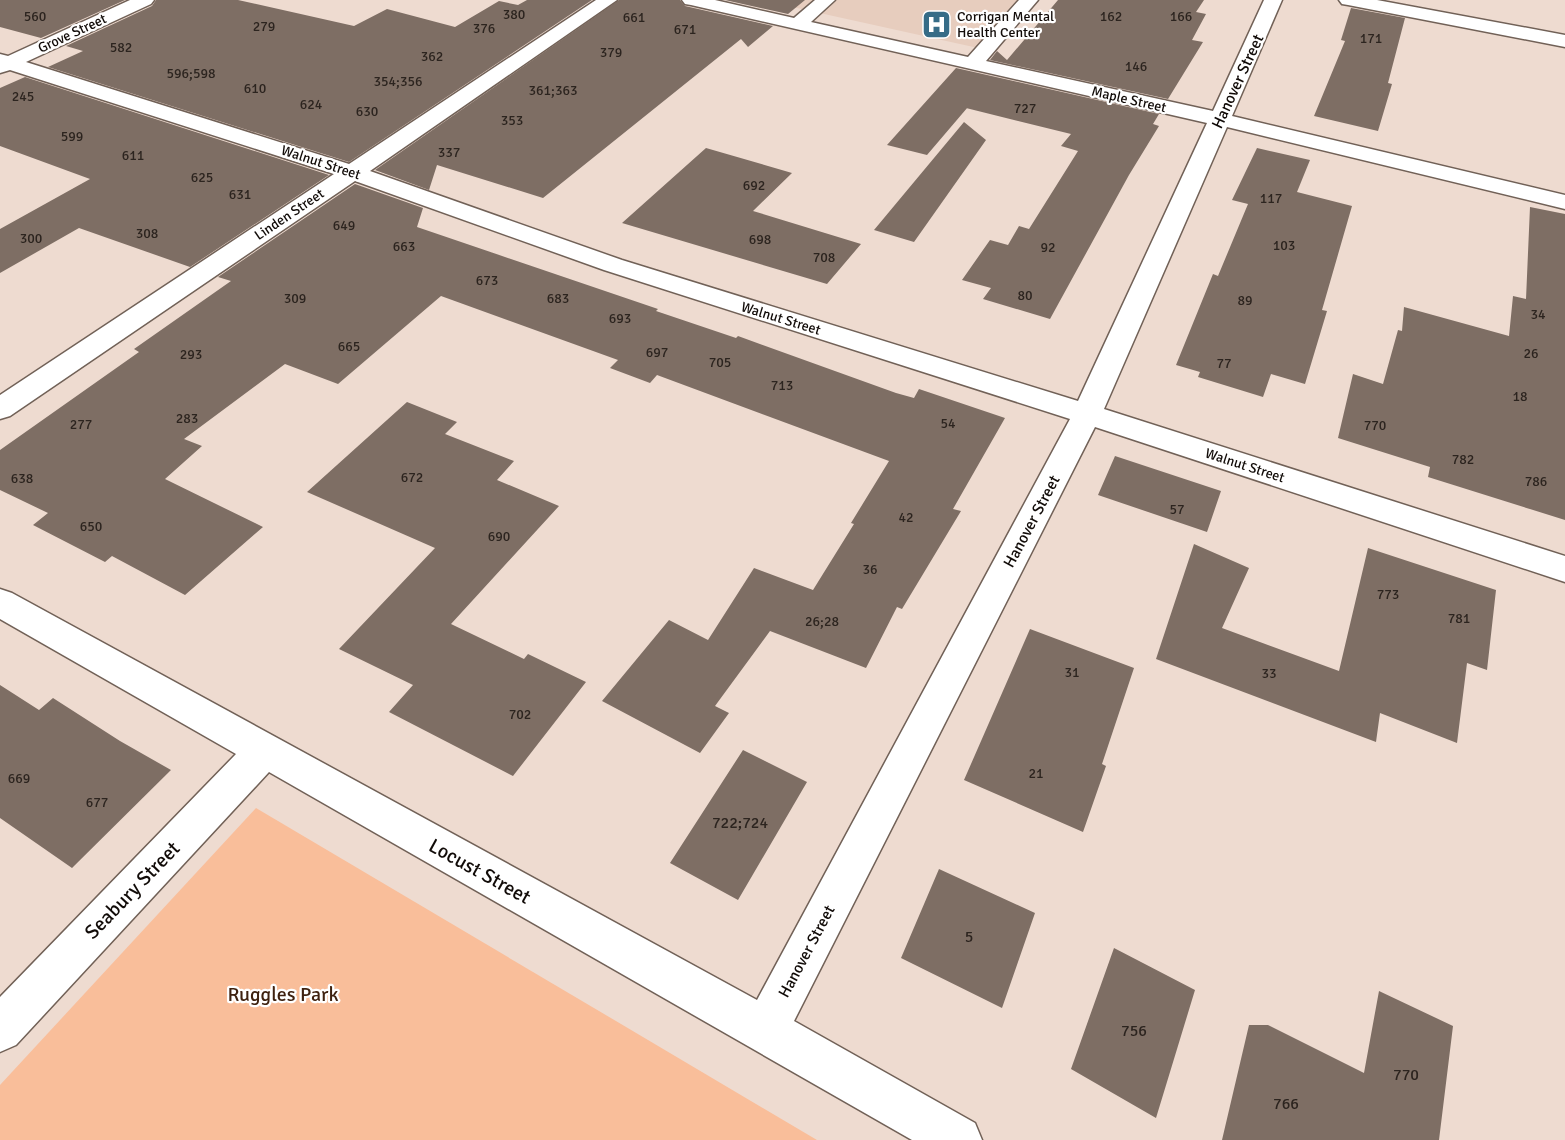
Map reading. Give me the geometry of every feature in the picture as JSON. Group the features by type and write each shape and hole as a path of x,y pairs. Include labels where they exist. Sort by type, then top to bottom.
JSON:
{"street":[{"name":"Grove Street","path":"3,63 145,0"},
{"name":"Linden Street","path":"0,409 608,0"},
{"name":"Maple Street","path":"691,0 1219,119 1565,202"},
{"path":"797,24 826,0"},
{"path":"973,63 1029,0"},
{"name":"Hanover Street","path":"765,1030 1087,414 1274,0"},
{"path":"1348,0 1565,41"},
{"name":"Walnut Street","path":"3,63 352,172 613,265 1087,414 1565,569"},
{"name":"Locust Street","path":"0,603 958,1140"},
{"name":"Seabury Street","path":"0,1029 264,751"}],"shaded area":[{"name":"Corrigan Mental Health Center","path":"761,0 1026,0 978,48"}],"green space":[{"name":"Ruggles Park","path":"256,808 817,1140 0,1140 0,1085"}],"building":[{"path":"0,0 125,0 41,38 0,27"},
{"path":"156,0 238,0 354,26 387,9 455,27 499,1 518,5 527,0 592,0 349,162 48,67 83,51 66,46 152,6"},
{"path":"619,0 680,0 685,6 773,26 748,47 741,39 543,198 437,165 429,190 375,170"},
{"path":"725,0 805,0 788,14"},
{"path":"1058,0 1204,0 1196,12 1206,14 1192,40 1203,42 1168,99 990,60 997,51 1007,60"},
{"path":"1351,8 1405,18 1388,83 1392,84 1378,131 1314,116 1345,41 1341,40"},
{"path":"956,68 1159,114 1153,124 1159,126 1129,175 1050,319 983,299 991,288 962,280 990,240 1008,245 1019,226 1029,229 1078,151 1061,146 1071,134 967,108 927,155 887,145"},
{"path":"25,77 329,175 190,267 79,228 0,273 0,229 90,179 0,146 0,88"},
{"path":"964,122 986,140 914,242 874,230"},
{"path":"706,148 792,173 753,211 861,244 827,284 622,223"},
{"path":"1257,148 1310,160 1297,192 1352,206 1322,310 1327,311 1305,384 1271,374 1263,397 1198,377 1200,372 1176,365 1213,274 1218,276 1248,204 1232,200"},
{"path":"355,184 423,208 417,227 658,309 656,311 736,338 738,336 896,393 914,398 919,389 1005,418 953,509 961,511 902,609 897,607 866,668 770,631 715,706 729,713 700,753 602,701 669,620 708,640 754,568 813,590 854,524 851,523 889,461 657,375 650,383 610,368 618,360 441,296 338,384 285,364 184,439 202,446 165,479 263,527 185,595 112,556 105,562 33,525 48,513 0,490 0,450 139,352 134,349 231,281 218,277"},
{"path":"1530,207 1565,214 1565,520 1428,477 1430,467 1338,438 1353,374 1383,384 1398,330 1402,331 1404,307 1509,336 1513,296 1526,299"},
{"path":"407,402 457,422 445,434 514,461 497,480 559,506 451,624 524,659 528,654 586,682 513,776 389,712 413,685 339,649 435,548 307,492"},
{"path":"1115,456 1221,491 1207,532 1098,495"},
{"path":"1194,544 1249,568 1222,628 1339,671 1368,548 1496,590 1487,670 1467,663 1457,743 1380,713 1376,742 1156,659"},
{"path":"1030,629 1134,668 1102,764 1106,766 1083,832 964,780"},
{"path":"0,685 39,710 53,698 120,741 171,770 72,868 0,818"},
{"path":"743,750 807,782 738,900 670,863"},
{"path":"939,869 1035,913 1002,1008 901,958"},
{"path":"1114,948 1195,990 1156,1118 1071,1069"},
{"path":"1379,991 1453,1026 1439,1140 1222,1140 1249,1025 1268,1025 1364,1073"}],"place":[{"name":"Corrigan Mental Health Center","path":"936,24"}]}
